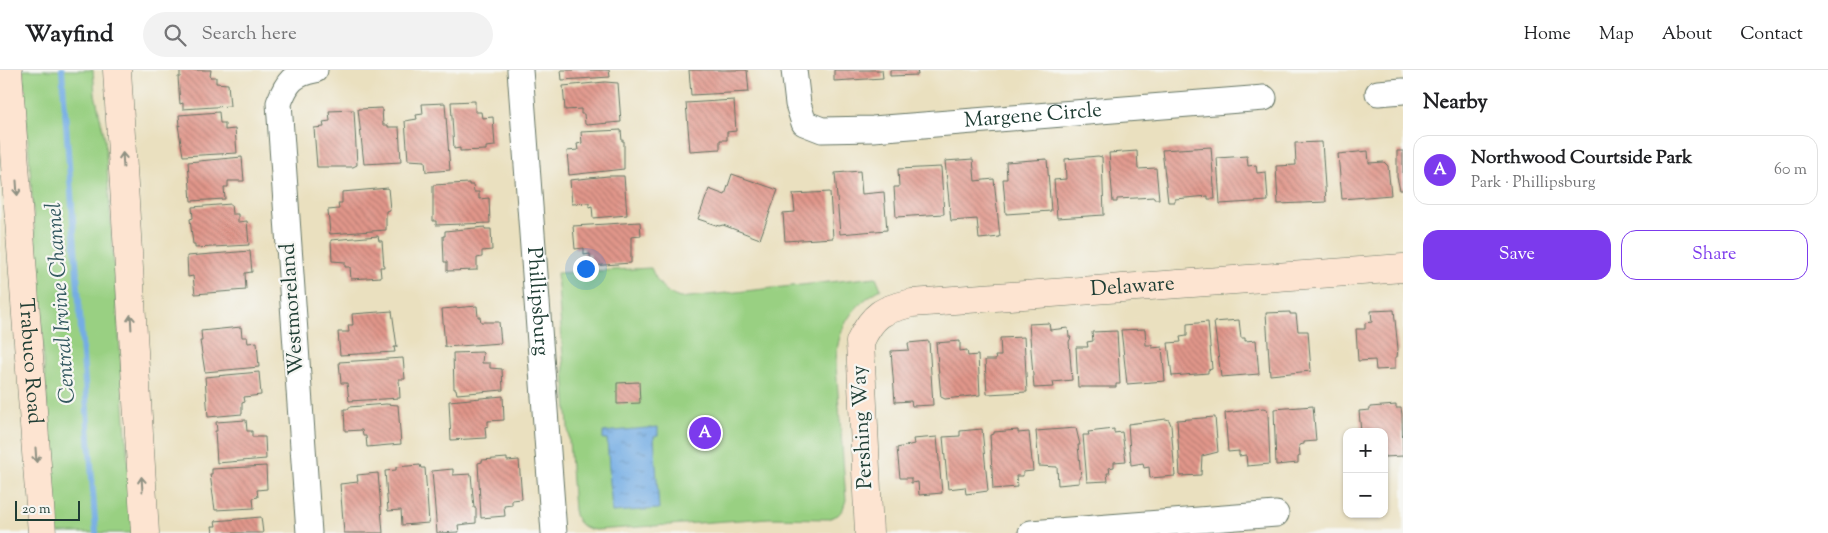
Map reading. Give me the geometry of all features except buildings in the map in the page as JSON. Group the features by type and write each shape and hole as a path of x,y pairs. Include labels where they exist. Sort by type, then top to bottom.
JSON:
{"main road":[{"name":"Trabuco Road","path":"8,70 42,533"},
{"path":"117,70 145,533"},
{"name":"Delaware","path":"869,322 889,308 912,303 1403,268"},
{"name":"Pershing Way","path":"869,322 860,342 869,533"}],"street":[{"name":"Westmoreland","path":"309,533 279,103 286,85 300,73 315,70"},
{"name":"Phillipsburg","path":"520,70 554,533"},
{"name":"Margene Circle","path":"794,70 798,104 804,123 822,130 842,131 1264,98"},
{"path":"1378,93 1403,91"},
{"path":"1031,533 1276,514"}],"green space":[{"path":"23,70 93,70 95,94 105,139 133,533 56,533"},
{"path":"651,268 662,286 674,296 680,298 876,277 881,289 861,303 853,312 842,331 837,353 836,366 846,500 843,509 838,515 828,519 769,518 596,530 584,527 578,522 574,510 557,273"}],"water":[{"path":"658,427 658,435 654,436 659,509 612,512 607,439 603,439 603,432"}],"waterway":[{"name":"Central Irvine Channel","path":"62,70 96,533"}],"place":[{"name":"Northwood Courtside Park","path":"705,433"}]}
